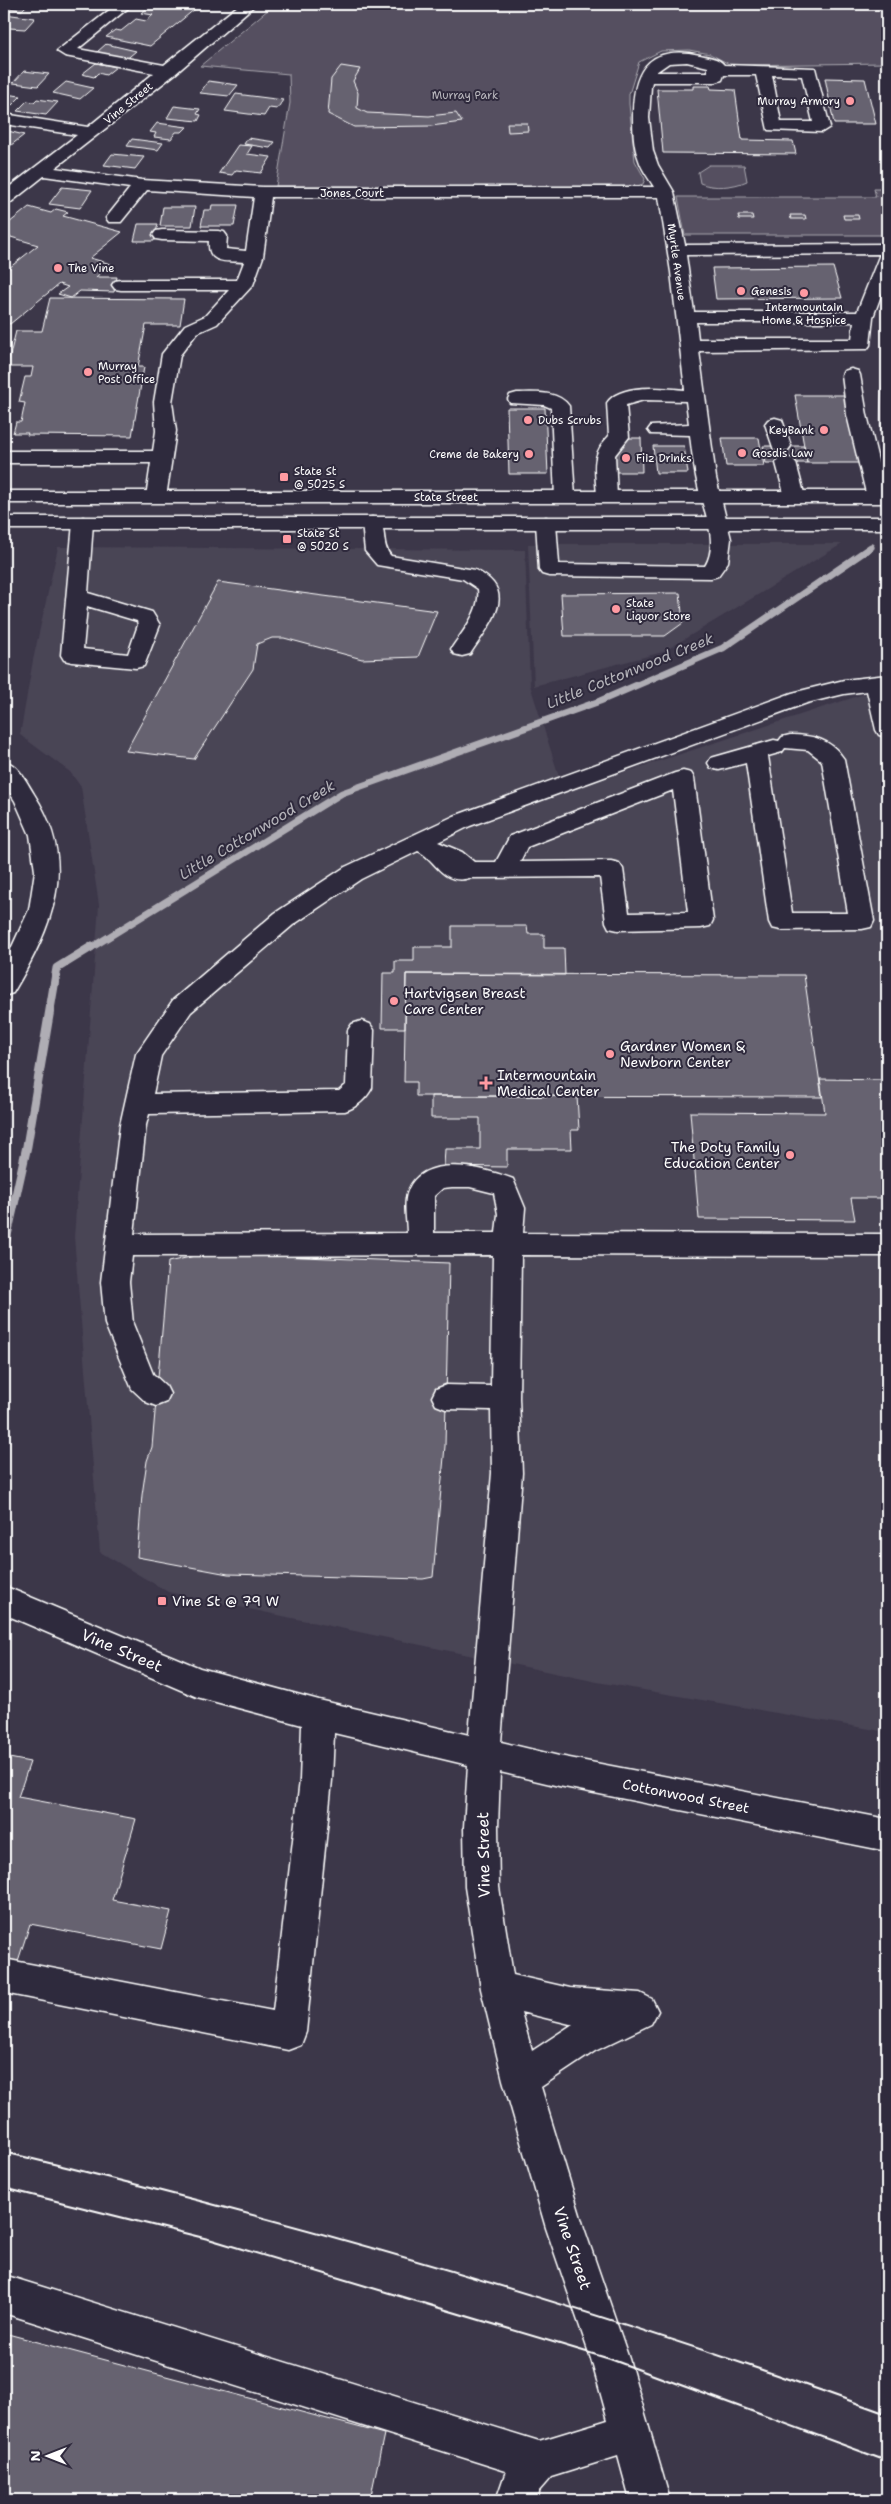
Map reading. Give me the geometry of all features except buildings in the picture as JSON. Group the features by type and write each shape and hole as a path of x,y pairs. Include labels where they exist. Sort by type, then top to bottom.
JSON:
{"street":[{"path":"126,4 65,51 169,70"},
{"name":"Vine Street","path":"4,199 169,70 249,4"},
{"name":"Myrtle Avenue","path":"546,523 549,570 711,572 717,565 721,545 700,429 676,250 666,192 647,160 641,121 641,91 645,77 763,70 809,70 822,127 774,127 763,70"},
{"path":"4,119 91,132"},
{"name":"Jones Court","path":"40,171 142,185 263,192 666,192"},
{"path":"116,218 142,185"},
{"path":"156,497 166,431 178,414 187,356 212,326 210,320 244,285 254,256 263,192"},
{"path":"162,235 218,236 217,252 226,256 254,256"},
{"path":"676,250 887,249"},
{"path":"688,345 861,345 864,317 887,257"},
{"path":"121,285 244,285"},
{"path":"684,317 864,317"},
{"path":"851,375 857,414 882,497"},
{"path":"607,497 605,455 607,449 619,437 616,403 626,396 642,394 695,396"},
{"path":"517,399 546,399 555,401 560,406 565,497"},
{"path":"656,410 658,436 700,429"},
{"path":"775,424 795,497"},
{"path":"4,457 162,456"},
{"name":"State Street","path":"4,497 882,497"},
{"name":"State Street","path":"4,523 887,523"},
{"path":"77,596 83,523"},
{"path":"372,523 375,551 384,560 468,574 486,583 490,593 489,604 462,649"},
{"path":"156,1394 142,1381 119,1324 114,1282 133,1125 149,1054 182,1006 284,919 353,873 429,848 462,821 811,695 882,683 887,730"},
{"path":"766,710 790,742"},
{"path":"719,763 756,752 790,742 814,742 825,750 833,759 862,921 780,922 756,752"},
{"path":"4,768 28,800 44,841 47,864 40,912 4,987"},
{"path":"429,848 448,866 462,872 467,870 504,870 611,869 618,922 701,920 683,778 518,842 504,870"},
{"path":"138,1104 345,1102 359,1088 361,1030"},
{"path":"421,1244 420,1193 434,1180 460,1177 488,1179 504,1186 512,1200 513,1217 507,1244 505,1398 508,1473 485,1753"},
{"path":"119,1245 887,1245"},
{"path":"446,1397 505,1398"},
{"name":"Vine Street","path":"6,1602 198,1682 319,1715 485,1753 481,1827 482,1887 498,1989 521,2080 565,2228 610,2359 650,2500"},
{"path":"4,1976 288,2032 316,1780 319,1715"},
{"name":"Cottonwood Street","path":"485,1753 559,1771 887,1835"},
{"path":"498,1989 570,2006 640,2012 582,2038 521,2080"},
{"path":"4,2294 539,2461"},
{"path":"516,2500 518,2486 528,2470 539,2461 630,2433"}],"shaded area":[{"path":"528,544 842,544 663,652 534,686"},
{"name":"Intermountain Medical Center","path":"58,547 525,550 530,685 564,792 864,694 887,694 887,1732 597,1682 168,1592 100,1552 74,1237 99,905 81,787 70,772 20,735 33,660"}],"green space":[{"name":"Murray Park","path":"275,4 887,4 887,63 731,65 710,54 689,50 661,51 639,62 629,94 635,161 645,179 643,184 634,187 276,186 290,103 289,74 200,66"},
{"path":"709,165 744,165 747,181 736,185 724,186 711,186 700,183 698,172"},
{"path":"874,189 887,189 887,235 685,235 678,197 876,197"},
{"path":"887,360 887,481 884,481 881,405"}],"waterway":[{"name":"Little Cottonwood Creek","path":"89,949 342,793 600,701 723,648 871,547"},
{"name":"Little Cottonwood Creek","path":"4,1249 27,1146 57,968 91,947"}],"tunnel":[{"path":"781,446 786,463"}],"tram line":[{"path":"4,2152 228,2208 449,2270 668,2338 887,2414"},
{"path":"4,2188 212,2240 610,2359 887,2461"}],"place":[{"name":"Murray Armory","path":"850,101"},
{"name":"The Vine","path":"58,268"},
{"name":"Genesis","path":"741,291"},
{"name":"Intermountain Home & Hospice","path":"804,293"},
{"name":"Murray Post Office","path":"88,372"},
{"name":"Dubs Scrubs","path":"528,420"},
{"name":"KeyBank","path":"824,430"},
{"name":"Gosdis Law","path":"742,453"},
{"name":"Creme de Bakery","path":"529,454"},
{"name":"Fiiz Drinks","path":"626,458"},
{"name":"State St @ 5025 S","path":"284,477"},
{"name":"State St @ 5020 S","path":"287,539"},
{"name":"State Liquor Store","path":"616,609"},
{"name":"Hartvigsen Breast Care Center","path":"394,1001"},
{"name":"Gardner Women & Newborn Center","path":"610,1054"},
{"name":"Intermountain Medical Center","path":"486,1083"},
{"name":"The Doty Family Education Center","path":"790,1155"},
{"name":"Vine St @ 79 W","path":"162,1601"}]}
